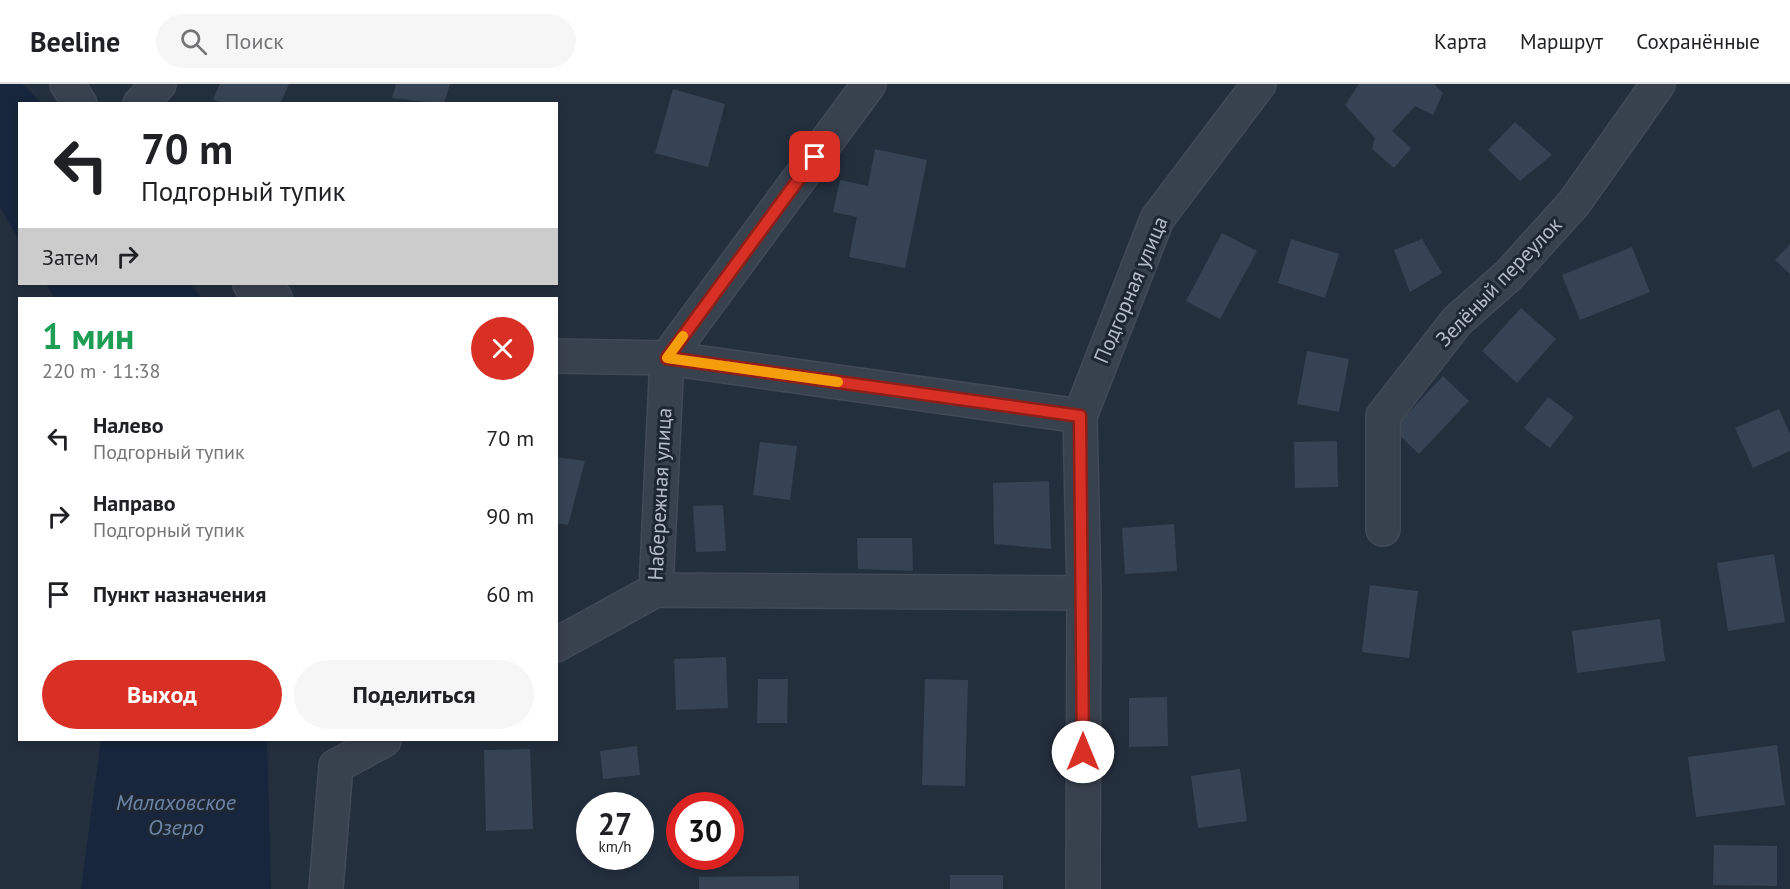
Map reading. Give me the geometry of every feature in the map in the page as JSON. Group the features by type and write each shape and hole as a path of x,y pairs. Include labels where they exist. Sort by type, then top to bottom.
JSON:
{"street":[{"path":"67,84 79,102"},
{"path":"142,102 159,84"},
{"path":"667,358 868,84"},
{"name":"Подгорная улица","path":"1080,416 1157,219 1259,84"},
{"name":"Зелёный переулок","path":"1383,529 1383,416 1457,321 1509,275 1574,203 1658,84"},
{"path":"252,285 273,297"},
{"path":"558,356 667,358 1080,416 1084,593 1083,889"},
{"name":"Набережная улица","path":"558,644 656,590 667,358"},
{"path":"656,590 1084,593"},
{"path":"326,889 336,766 382,741"}],"water":[{"path":"0,84 22,84 41,102 18,102 18,238 0,207"},
{"path":"47,285 191,285 201,297 54,297"},
{"name":"Малаховское Озеро","path":"101,741 267,741 271,889 81,889"}],"building":[{"path":"220,84 289,84 281,102 218,102 213,99"},
{"path":"396,84 450,84 445,102 392,98"},
{"path":"1359,84 1434,84 1443,93 1433,115 1415,106 1392,131 1411,148 1394,168 1372,149 1375,138 1345,105"},
{"path":"673,89 725,104 708,167 655,153"},
{"path":"1515,122 1552,155 1520,181 1488,150"},
{"path":"875,149 927,160 905,268 849,257 857,217 833,212 840,180 868,186"},
{"path":"1222,233 1257,251 1220,319 1186,301"},
{"path":"1291,239 1339,254 1325,298 1278,283"},
{"path":"1422,239 1442,273 1410,292 1394,250"},
{"path":"1790,244 1790,274 1775,260"},
{"path":"1632,247 1650,292 1580,320 1562,275"},
{"path":"1521,308 1556,339 1517,383 1482,351"},
{"path":"1307,351 1349,359 1339,412 1297,404"},
{"path":"1443,376 1469,401 1419,454 1393,429"},
{"path":"1548,397 1574,417 1550,448 1524,428"},
{"path":"1779,409 1790,434 1790,451 1753,468 1735,428"},
{"path":"1337,441 1338,487 1295,488 1294,442"},
{"path":"760,442 797,446 790,500 753,495"},
{"path":"558,457 585,461 568,525 558,523"},
{"path":"1049,481 1051,549 994,544 993,483"},
{"path":"723,505 726,551 696,552 693,506"},
{"path":"1174,524 1177,571 1125,574 1122,528"},
{"path":"857,538 912,538 913,571 858,569"},
{"path":"1774,554 1785,622 1728,631 1717,563"},
{"path":"1370,585 1418,591 1409,658 1362,652"},
{"path":"1660,619 1665,661 1577,673 1572,631"},
{"path":"726,657 728,708 676,710 674,659"},
{"path":"758,679 788,679 787,723 757,723"},
{"path":"925,679 968,680 965,786 922,785"},
{"path":"1167,697 1168,746 1129,747 1129,698"},
{"path":"1777,745 1785,805 1696,817 1688,757"},
{"path":"637,746 640,775 603,779 600,751"},
{"path":"530,749 533,829 486,831 484,750"},
{"path":"1240,769 1247,821 1198,828 1191,776"},
{"path":"1714,845 1777,846 1777,886 1713,885"},
{"path":"950,875 1003,875 1003,889 950,889"},
{"path":"799,876 799,889 699,889 699,877"}],"slow traffic":[{"path":"683,336 667,358 838,382"}],"route":[{"path":"815,157 667,358 1080,416 1084,593 1083,752"}]}
